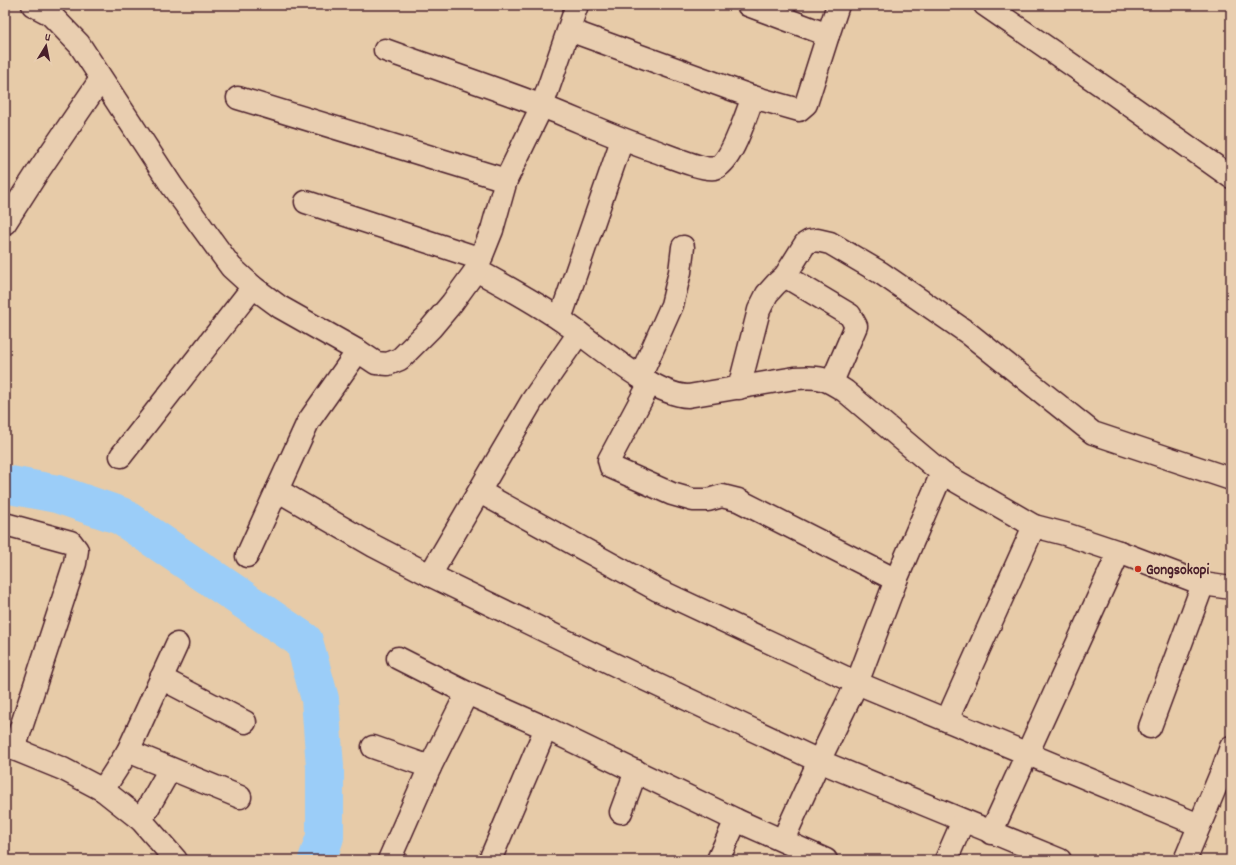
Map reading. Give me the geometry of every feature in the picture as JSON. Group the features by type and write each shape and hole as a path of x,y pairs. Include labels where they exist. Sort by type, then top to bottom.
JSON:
{"street":[{"path":"33,5 50,14 79,44 172,186 231,267 253,287 280,307 358,351 376,363 388,364 400,359 431,328 452,303 478,264 492,230 506,180 542,106 577,5"},
{"path":"748,5 828,35"},
{"path":"569,30 753,98 796,109 802,108 806,104 838,5"},
{"path":"985,5 1231,177"},
{"path":"385,50 542,106 622,140 711,169 716,168 726,161 753,98"},
{"path":"5,223 101,79"},
{"path":"238,98 506,180"},
{"path":"560,319 622,140"},
{"path":"306,202 478,264 560,319 645,380 668,392 681,396 693,396 806,377 821,378 832,382 845,391 942,473 1034,526 1065,534 1119,552 1203,584 1231,588"},
{"path":"739,388 763,300 776,284 785,276 805,244 810,241 818,240 830,243 881,273 968,333 1093,433 1231,479"},
{"path":"683,247 680,272 672,305 645,380 609,460 611,467 672,494 693,500 708,500 722,496 738,500 896,580"},
{"path":"785,276 850,315 856,326 832,382"},
{"path":"121,456 253,287"},
{"path":"430,575 532,401 579,333"},
{"path":"247,556 308,422 358,351"},
{"path":"783,840 857,683 896,580 942,473"},
{"path":"277,490 374,546 430,575 636,675 819,761 991,833 1060,860"},
{"path":"480,492 658,590 857,683 1199,825"},
{"path":"5,524 71,542 76,550 75,563 10,748 63,769 103,790 141,820 176,860"},
{"path":"947,720 1034,526"},
{"path":"991,833 1119,552"},
{"path":"1150,728 1203,584"},
{"path":"103,790 128,751 176,644"},
{"path":"398,658 467,693 546,728 736,820 826,860"},
{"path":"161,678 245,722"},
{"path":"389,860 430,767 467,693"},
{"path":"490,860 546,728"},
{"path":"373,747 430,767"},
{"path":"1185,860 1231,747"},
{"path":"128,751 240,797"},
{"path":"141,820 170,768"},
{"path":"621,812 636,771"},
{"path":"718,860 736,820"},
{"path":"946,860 963,821"}],"waterway":[{"path":"5,484 57,494 121,516 304,641 320,699 325,767 325,837 317,860"}],"place":[{"name":"Gongsokopi","path":"1138,569"}]}
